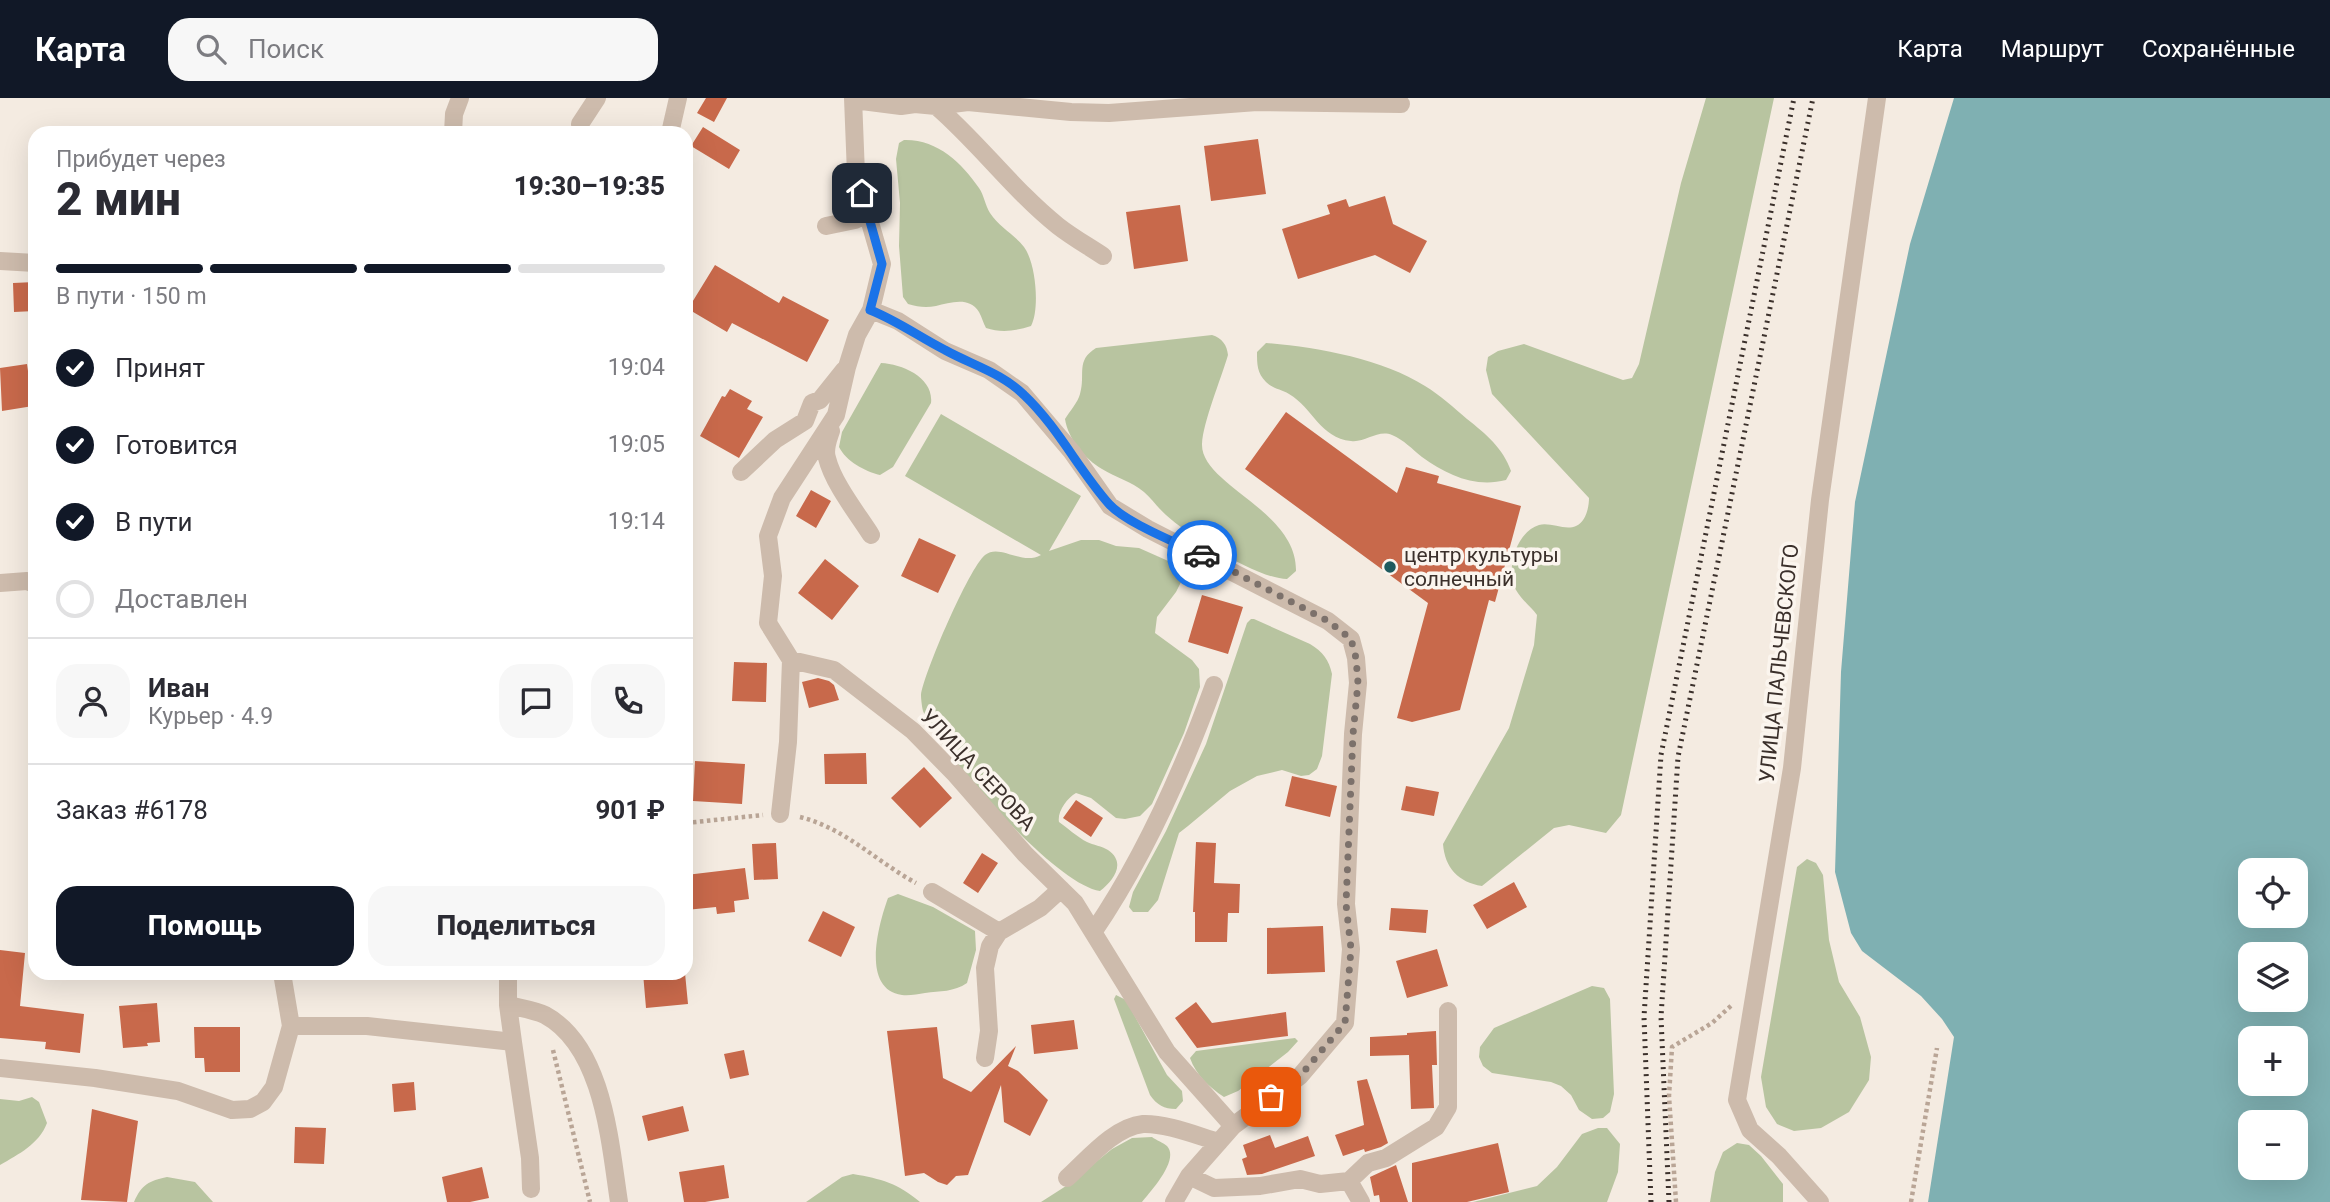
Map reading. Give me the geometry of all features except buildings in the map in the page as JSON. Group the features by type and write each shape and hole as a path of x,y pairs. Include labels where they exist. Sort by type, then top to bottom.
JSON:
{"lane":[{"path":"580,124 597,98"},
{"path":"672,126 678,98"},
{"name":"УЛИЦА ПАЛЬЧЕВСКОГО","path":"1820,1202 1779,1156 1750,1130 1737,1100 1792,768 1820,500 1877,98"},
{"path":"871,535 826,457 846,368 870,310 882,264 856,174 854,99 901,106 936,106 971,100 1071,112 1110,113 1257,102 1401,104"},
{"path":"453,126 454,101"},
{"path":"936,106 975,142 1043,213 1103,256"},
{"path":"826,226 855,220 869,213"},
{"path":"0,261 28,263"},
{"path":"870,310 898,321 945,351 989,370 1022,393 1072,452 1111,506 1148,529 1328,621 1351,639 1358,683 1353,734 1346,904 1351,949 1345,1023 1300,1076 1233,1126 1189,1176 1174,1202"},
{"path":"741,472 775,440 806,421 812,403 820,400 846,368"},
{"path":"780,814 788,742 792,660 768,623 773,576 768,536 782,498 836,415"},
{"path":"0,583 28,581"},
{"name":"УЛИЦА СЕРОВА","path":"792,660 834,670 913,731 1025,854 1075,903 1167,1052 1233,1126"},
{"path":"1094,931 1155,827 1195,737 1214,685"},
{"path":"985,1058 989,1031 985,968 990,946 999,932 1040,908 1060,888"},
{"path":"932,892 999,932"},
{"path":"0,1068 95,1077 178,1091 232,1110 250,1109 264,1102 274,1087 291,1027 283,980"},
{"path":"508,980 508,1005 530,1158 531,1189"},
{"path":"508,1005 544,1015 573,1039 589,1067 603,1106 619,1202"},
{"path":"1189,1176 1214,1188 1260,1186 1300,1179 1320,1184 1349,1181 1368,1163 1385,1158 1436,1127 1448,1107 1448,1011"},
{"path":"291,1027 367,1026 513,1042"},
{"path":"1068,1178 1104,1144 1125,1130 1143,1124 1175,1129 1219,1142"},
{"path":"1349,1181 1362,1202"}],"path":[{"path":"693,822 780,814 812,820 861,845 900,875 932,892"},
{"path":"1676,1202 1669,1096 1672,1047 1712,1023 1756,984"},
{"path":"544,1015 590,1202"},
{"path":"1911,1202 1937,1048"}],"green space":[{"path":"1706,98 1774,98 1621,815 1606,833 1569,825 1554,828 1482,886 1474,884 1460,877 1450,867 1443,844 1509,728 1534,645 1537,615 1516,590 1512,562 1519,543 1531,529 1539,525 1567,528 1579,524 1586,514 1589,498 1492,394 1486,370 1488,357 1498,351 1524,344 1623,380 1632,378 1639,364 1681,183"},
{"path":"904,140 938,148 965,170 979,188 994,218 1024,247 1031,264 1035,286 1035,309 1031,326 1009,331 992,330 986,328 975,307 965,302 922,307 908,304 903,297 896,159 899,143"},
{"path":"1212,335 1223,342 1228,355 1203,435 1202,444 1206,459 1216,473 1282,531 1292,550 1296,571 1287,579 1259,572 1224,555 1191,534 1166,515 1139,488 1089,460 1078,448 1067,426 1065,419 1076,403 1082,387 1083,363 1096,348"},
{"path":"1266,343 1348,356 1389,368 1408,377 1436,393 1487,436 1499,448 1511,471 1506,480 1472,481 1441,469 1392,435 1382,434 1356,441 1340,439 1324,429 1297,400 1263,379 1258,368 1257,352"},
{"path":"881,363 899,366 915,374 928,386 931,403 893,467 880,475 856,465 839,447 842,432"},
{"path":"941,414 1081,496 1049,551 1081,540 1099,540 1116,546 1139,548 1175,564 1182,580 1157,617 1155,633 1192,660 1199,669 1200,687 1184,733 1152,804 1140,816 1116,818 1091,798 1076,793 1061,810 1059,822 1083,840 1108,850 1117,860 1116,872 1100,891 1080,883 1056,866 1001,814 951,756 923,711 921,695 930,666 948,622 978,564 985,555 997,551 1026,558 1041,555 905,476"},
{"path":"1251,619 1310,644 1322,653 1329,665 1332,674 1322,756 1317,769 1309,775 1301,776 1282,770 1257,776 1230,791 1179,833 1158,900 1148,912 1133,912 1129,907 1133,892 1166,831 1206,744 1247,623"},
{"path":"1807,859 1816,863 1823,875 1829,940 1839,982 1860,1017 1871,1057 1869,1080 1849,1112 1821,1128 1794,1131 1777,1124 1766,1107 1761,1077 1797,867"},
{"path":"898,894 933,907 975,931 976,950 967,983 947,991 902,995 889,990 881,981 877,968 877,938 888,898"},
{"path":"1592,986 1604,988 1610,999 1614,1094 1610,1112 1603,1118 1592,1119 1579,1110 1571,1095 1561,1086 1492,1073 1483,1066 1479,1057 1480,1047 1494,1028"},
{"path":"1116,995 1126,1000 1167,1075 1182,1091 1183,1101 1176,1109 1161,1106 1150,1095 1114,999"},
{"path":"1295,1038 1298,1041 1288,1052 1238,1091 1224,1097 1204,1080 1190,1058 1196,1051"},
{"path":"32,1097 39,1102 47,1123 34,1143 0,1165 0,1099 19,1101"},
{"path":"1598,1128 1607,1128 1620,1144 1618,1172 1607,1202 1473,1202 1537,1186 1557,1167 1582,1134"},
{"path":"1152,1137 1167,1146 1170,1159 1157,1184 1142,1202 1041,1202 1066,1186 1112,1149 1132,1138"},
{"path":"1737,1143 1749,1145 1783,1184 1783,1202 1710,1202 1715,1172 1723,1152"},
{"path":"853,1174 889,1183 920,1202 806,1202 842,1177"},
{"path":"167,1177 195,1182 213,1202 134,1202 147,1184"}],"water":[{"path":"1954,98 2330,98 2330,1202 1928,1202 1954,1037 1921,996 1862,951 1851,933 1835,872 1841,672 1855,502 1910,244"}],"railway":[{"path":"1651,1202 1644,1017 1661,755 1794,98"},
{"path":"1669,1202 1661,1017 1678,757 1813,98"}],"way so far":[{"path":"1202,555 1328,621 1351,639 1356,658 1358,683 1353,734 1346,904 1351,949 1345,1023 1300,1076 1271,1097"}],"place":[{"name":"центр культуры солнечный","path":"1390,567"}],"route":[{"path":"862,193 882,264 870,310 898,321 945,351 989,370 1022,393 1072,452 1111,506 1148,529 1202,555"}]}
